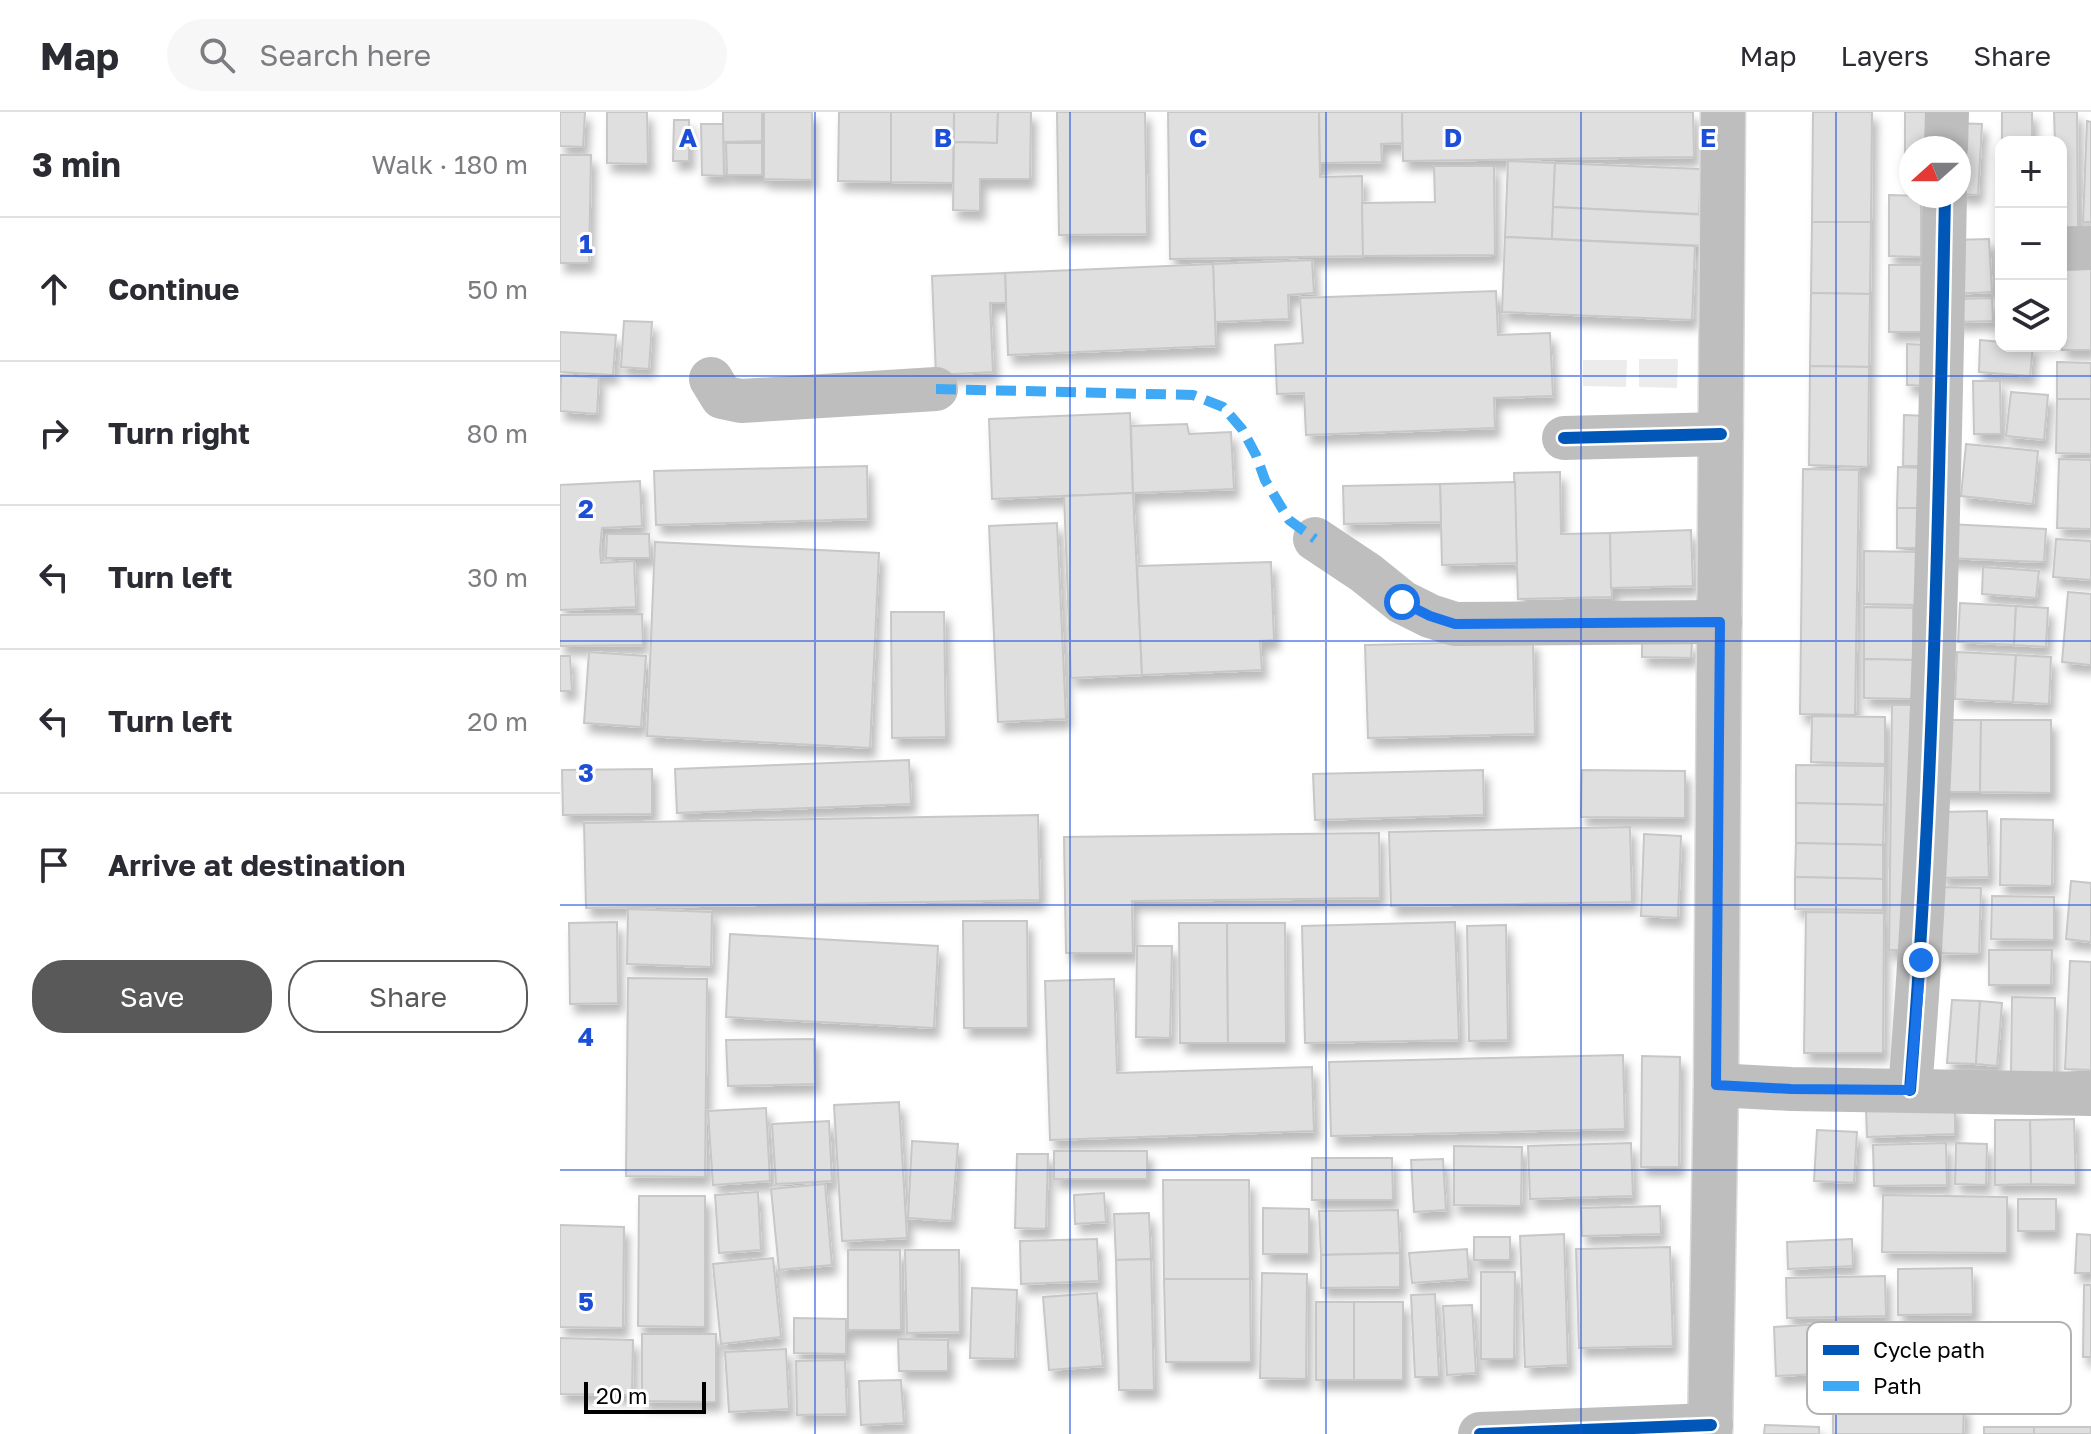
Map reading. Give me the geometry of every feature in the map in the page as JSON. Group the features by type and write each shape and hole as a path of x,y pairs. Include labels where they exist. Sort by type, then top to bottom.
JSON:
{"street":[{"path":"1480,1434 1710,1430 1716,1085 1723,112"},
{"path":"1946,136 1947,112"},
{"path":"1910,1090 1921,960 1937,563 1945,208"},
{"path":"711,379 722,397 741,401 936,389"},
{"path":"1564,438 1721,434"},
{"path":"1315,539 1402,602 1455,624 1720,622"},
{"path":"1716,1085 2091,1094"}],"shaded area":[{"path":"1639,359 1678,359 1677,388 1639,387"},
{"path":"1583,360 1627,360 1626,387 1583,386"}],"building":[{"path":"560,112 585,112 583,147 560,146"},
{"path":"607,112 647,112 648,164 607,163"},
{"path":"723,112 762,112 762,141 723,142"},
{"path":"764,112 812,112 812,180 764,179"},
{"path":"839,112 891,112 891,182 838,181"},
{"path":"891,112 954,112 953,183 891,182"},
{"path":"954,112 998,112 997,143 954,142"},
{"path":"998,112 1031,112 1030,179 980,179 980,211 953,210 954,142 997,143"},
{"path":"1057,112 1145,112 1147,234 1059,235"},
{"path":"1168,112 1319,112 1320,177 1362,176 1363,256 1170,259"},
{"path":"1319,112 1402,112 1403,143 1381,144 1382,162 1320,163"},
{"path":"1402,112 1693,112 1694,157 1403,161"},
{"path":"1813,112 1872,112 1871,222 1812,222"},
{"path":"1905,112 1932,112 1932,136 1905,136"},
{"path":"2002,112 2032,112 2032,136 2002,136"},
{"path":"2054,112 2077,112 2078,227 2067,227 2067,136 2055,136"},
{"path":"674,120 689,120 689,161 673,161"},
{"path":"2087,121 2091,122 2091,222 2083,222"},
{"path":"1951,123 1982,124 1978,195 1971,195 1971,136 1955,136"},
{"path":"701,124 723,124 724,176 702,175"},
{"path":"726,143 762,143 762,175 727,175"},
{"path":"560,155 591,155 589,263 560,263"},
{"path":"1508,161 1555,163 1552,239 1505,237"},
{"path":"1555,163 1701,169 1699,214 1553,207"},
{"path":"1434,166 1494,166 1495,255 1363,256 1362,203 1435,202"},
{"path":"1889,195 1899,195 1899,208 1921,208 1921,257 1889,256"},
{"path":"1553,207 1709,215 1708,246 1552,239"},
{"path":"1812,222 1871,222 1870,294 1811,293"},
{"path":"1505,237 1695,246 1692,320 1502,312"},
{"path":"1989,239 1992,292 1954,294 1952,240"},
{"path":"2067,259 2091,259 2091,350 2067,350"},
{"path":"1312,260 1314,293 1288,295 1289,319 1215,322 1213,264"},
{"path":"1213,264 1216,346 1008,355 1005,273"},
{"path":"1889,265 1921,265 1921,332 1889,332"},
{"path":"1005,273 1006,303 990,303 993,372 936,375 932,276"},
{"path":"1496,291 1498,335 1550,333 1553,396 1494,398 1495,428 1306,435 1304,393 1277,394 1275,345 1303,343 1300,298"},
{"path":"1811,293 1870,294 1869,367 1810,366"},
{"path":"1992,298 1993,321 1956,322 1955,299"},
{"path":"624,321 652,322 649,369 621,367"},
{"path":"560,332 616,335 613,375 560,372"},
{"path":"1980,340 1995,341 1995,352 2032,352 2030,376 1979,372"},
{"path":"1907,344 1929,345 1928,386 1907,385"},
{"path":"2057,362 2091,363 2091,399 2057,399"},
{"path":"1810,366 1869,367 1868,467 1809,465"},
{"path":"561,375 599,378 597,414 560,411"},
{"path":"1973,381 2000,381 2001,434 1974,434"},
{"path":"2011,392 2048,395 2044,440 2006,436"},
{"path":"2057,399 2091,399 2091,454 2056,453"},
{"path":"1130,413 1133,493 992,499 989,419"},
{"path":"1904,415 1929,416 1929,466 1903,466"},
{"path":"1187,424 1189,434 1231,432 1234,489 1133,493 1131,426"},
{"path":"1966,444 2038,451 2033,504 1961,496"},
{"path":"2059,459 2091,460 2091,529 2057,528"},
{"path":"867,466 868,519 656,525 654,471"},
{"path":"1898,467 1922,468 1922,508 1897,508"},
{"path":"1803,469 1859,470 1855,715 1800,714"},
{"path":"1560,472 1561,534 1610,533 1612,597 1518,599 1514,473"},
{"path":"640,481 642,526 602,528 600,550 601,563 634,561 636,607 560,610 560,485"},
{"path":"1515,482 1517,563 1442,565 1440,484"},
{"path":"1440,484 1441,522 1344,524 1343,486"},
{"path":"1133,493 1142,675 1071,678 1064,496"},
{"path":"1897,508 1922,508 1922,548 1897,548"},
{"path":"1057,523 1066,719 998,722 989,526"},
{"path":"1947,524 2046,529 2044,562 1946,558"},
{"path":"1691,530 1693,586 1611,588 1610,533"},
{"path":"607,534 649,534 650,558 606,558"},
{"path":"2056,539 2091,541 2091,580 2053,577"},
{"path":"655,542 879,553 870,748 647,736"},
{"path":"1864,551 1918,552 1918,605 1864,604"},
{"path":"1271,562 1274,640 1260,641 1262,670 1142,675 1137,566"},
{"path":"1983,567 2039,571 2036,598 1982,594"},
{"path":"2068,592 2091,594 2091,665 2062,662"},
{"path":"1960,603 2016,606 2014,645 1958,642"},
{"path":"2016,606 2048,608 2046,647 2014,645"},
{"path":"1864,607 1913,608 1913,660 1864,659"},
{"path":"891,612 944,612 946,737 892,738"},
{"path":"642,614 643,645 560,646 560,615"},
{"path":"1533,641 1535,734 1368,738 1365,645"},
{"path":"1642,642 1692,642 1691,658 1642,657"},
{"path":"589,652 646,656 641,727 584,723"},
{"path":"1957,652 2016,655 2013,702 1955,699"},
{"path":"2016,655 2051,657 2049,704 2013,702"},
{"path":"560,656 570,656 572,691 560,691"},
{"path":"1864,659 1913,660 1912,699 1864,698"},
{"path":"1892,705 1911,705 1908,950 1889,950"},
{"path":"1812,716 1885,717 1885,764 1811,762"},
{"path":"1932,720 1981,720 1980,792 1932,792"},
{"path":"1981,720 2051,720 2051,793 1980,792"},
{"path":"909,760 911,804 677,813 675,769"},
{"path":"1796,765 1885,766 1884,805 1796,803"},
{"path":"652,769 652,814 563,815 562,770"},
{"path":"1483,770 1484,815 1315,820 1313,774"},
{"path":"1582,770 1685,771 1685,818 1581,817"},
{"path":"1796,803 1884,805 1883,845 1796,843"},
{"path":"1987,811 1989,877 1941,878 1939,812"},
{"path":"1038,815 1040,900 586,908 584,823"},
{"path":"2001,819 2053,820 2052,886 2000,885"},
{"path":"1630,827 1632,902 1391,906 1389,832"},
{"path":"1379,833 1380,898 1132,901 1133,953 1066,953 1064,837"},
{"path":"1644,834 1681,836 1678,918 1641,916"},
{"path":"1796,843 1883,845 1883,879 1795,877"},
{"path":"1795,877 1883,879 1883,910 1795,909"},
{"path":"2071,881 2091,883 2091,942 2066,939"},
{"path":"1939,887 1981,888 1979,954 1938,953"},
{"path":"1992,896 2054,897 2054,940 1991,939"},
{"path":"628,909 712,912 711,967 627,964"},
{"path":"1806,912 1884,913 1883,1053 1804,1053"},
{"path":"963,921 1027,921 1028,1028 964,1028"},
{"path":"617,922 618,1003 570,1004 569,923"},
{"path":"1455,922 1459,1040 1305,1043 1302,926"},
{"path":"1179,923 1227,923 1228,1043 1180,1043"},
{"path":"1227,923 1285,923 1286,1043 1228,1043"},
{"path":"1506,925 1508,1040 1469,1041 1467,926"},
{"path":"730,934 938,946 934,1028 726,1017"},
{"path":"1137,946 1172,946 1170,1038 1136,1037"},
{"path":"1989,950 2052,950 2051,985 1989,985"},
{"path":"2070,961 2091,962 2091,1070 2065,1069"},
{"path":"628,978 707,979 705,1177 626,1176"},
{"path":"1114,979 1117,1073 1312,1067 1314,1131 1050,1140 1045,981"},
{"path":"2012,997 2055,998 2054,1074 2011,1073"},
{"path":"1952,1000 1980,1001 1976,1064 1947,1063"},
{"path":"1980,1001 2002,1003 1997,1066 1976,1064"},
{"path":"814,1039 815,1084 728,1086 726,1040"},
{"path":"1623,1055 1625,1129 1331,1136 1329,1062"},
{"path":"1642,1056 1680,1057 1679,1167 1641,1167"},
{"path":"899,1102 907,1238 842,1241 834,1105"},
{"path":"1955,1106 1955,1134 1867,1137 1866,1109"},
{"path":"766,1108 770,1181 713,1185 708,1111"},
{"path":"2074,1119 2076,1185 2031,1184 2030,1120"},
{"path":"1995,1120 2030,1120 2031,1184 1995,1185"},
{"path":"829,1121 832,1181 776,1184 772,1124"},
{"path":"1817,1130 1857,1132 1854,1183 1814,1181"},
{"path":"912,1141 958,1144 952,1221 908,1218"},
{"path":"1631,1143 1633,1196 1530,1199 1528,1146"},
{"path":"1946,1143 1947,1185 1874,1186 1873,1145"},
{"path":"1956,1143 1987,1144 1986,1185 1955,1184"},
{"path":"1454,1146 1522,1147 1521,1206 1454,1205"},
{"path":"1054,1151 1147,1151 1147,1179 1054,1179"},
{"path":"1017,1154 1048,1154 1046,1229 1015,1228"},
{"path":"1312,1158 1392,1158 1393,1200 1312,1200"},
{"path":"1443,1159 1446,1210 1414,1212 1411,1160"},
{"path":"1163,1180 1249,1180 1250,1279 1164,1279"},
{"path":"825,1184 832,1265 779,1270 771,1189"},
{"path":"758,1192 761,1250 719,1253 715,1195"},
{"path":"1104,1193 1106,1222 1075,1224 1074,1195"},
{"path":"1883,1195 2007,1197 2007,1253 1882,1252"},
{"path":"639,1196 705,1196 705,1327 638,1326"},
{"path":"2018,1199 2056,1199 2056,1231 2018,1231"},
{"path":"1660,1206 1661,1234 1582,1236 1581,1208"},
{"path":"1263,1208 1309,1209 1309,1254 1263,1254"},
{"path":"1398,1210 1400,1253 1321,1255 1319,1211"},
{"path":"1149,1213 1151,1259 1116,1260 1114,1214"},
{"path":"560,1225 624,1227 623,1328 560,1327"},
{"path":"1564,1234 1568,1365 1525,1367 1520,1236"},
{"path":"2077,1234 2091,1235 2091,1273 2075,1273"},
{"path":"1474,1237 1510,1237 1510,1260 1474,1260"},
{"path":"1097,1239 1099,1281 1021,1284 1020,1241"},
{"path":"1852,1239 1853,1266 1788,1269 1787,1242"},
{"path":"1670,1247 1673,1346 1579,1348 1576,1249"},
{"path":"1467,1249 1469,1279 1412,1283 1409,1253"},
{"path":"848,1250 900,1250 901,1330 848,1330"},
{"path":"905,1250 959,1250 960,1332 907,1333"},
{"path":"1400,1253 1400,1287 1321,1288 1321,1255"},
{"path":"773,1258 781,1337 721,1344 713,1264"},
{"path":"1151,1259 1154,1390 1119,1390 1116,1260"},
{"path":"1972,1268 1973,1314 1898,1315 1898,1269"},
{"path":"1481,1272 1515,1272 1514,1359 1481,1359"},
{"path":"1262,1273 1307,1274 1306,1379 1260,1378"},
{"path":"1885,1276 1886,1316 1787,1318 1786,1278"},
{"path":"1164,1279 1250,1279 1251,1362 1166,1362"},
{"path":"2084,1285 2091,1285 2091,1357 2083,1357"},
{"path":"972,1288 1017,1290 1015,1359 970,1358"},
{"path":"1097,1293 1103,1366 1049,1370 1043,1297"},
{"path":"1435,1294 1439,1377 1415,1377 1411,1295"},
{"path":"1316,1302 1354,1302 1354,1380 1316,1380"},
{"path":"1354,1302 1403,1302 1403,1380 1354,1380"},
{"path":"1472,1305 1476,1373 1447,1375 1443,1306"},
{"path":"794,1318 846,1319 846,1354 794,1353"},
{"path":"1807,1325 1807,1375 1776,1376 1774,1327"},
{"path":"642,1334 716,1334 716,1402 642,1401"},
{"path":"560,1338 633,1340 632,1395 560,1394"},
{"path":"898,1339 948,1340 948,1371 899,1371"},
{"path":"786,1349 789,1409 729,1412 725,1352"},
{"path":"845,1360 847,1414 797,1415 796,1361"},
{"path":"901,1380 904,1423 861,1425 859,1381"},
{"path":"1833,1414 1964,1414 1963,1434 1833,1434"},
{"path":"1765,1425 1819,1427 1819,1434 1764,1434"},
{"path":"1984,1427 2034,1427 2034,1434 1984,1434"},
{"path":"2034,1427 2091,1427 2091,1434 2034,1434"}],"marked path":[{"path":"936,389 1193,395 1223,407 1242,429 1265,480 1289,520 1315,539"}],"cycle path":[{"path":"1910,1090 1930,755 1945,208"},
{"path":"1564,438 1721,434"},
{"path":"1480,1434 1711,1425"}],"route":[{"path":"1402,602 1455,624 1720,622 1716,1085 1910,1090 1921,960"}]}
